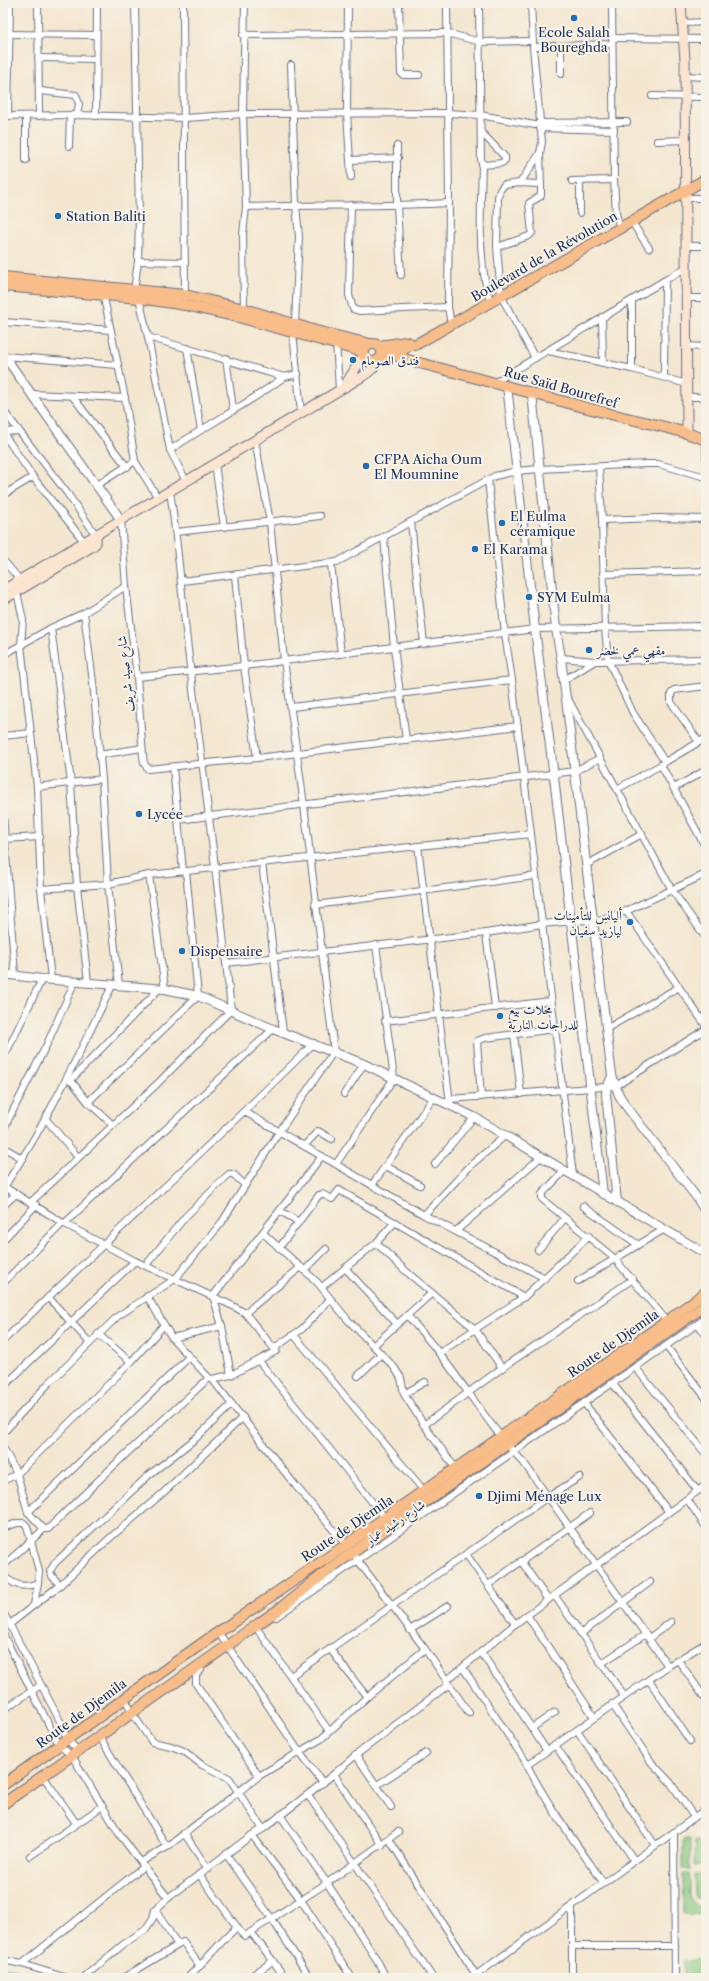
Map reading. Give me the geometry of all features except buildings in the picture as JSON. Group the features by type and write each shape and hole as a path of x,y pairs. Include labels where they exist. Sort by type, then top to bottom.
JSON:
{"main road":[{"path":"681,3 685,76 684,97 686,140 687,432"},
{"name":"Boulevard de la Révolution","path":"378,360 395,355 410,345 415,345 490,301 620,229 631,221 686,195 706,179"},
{"path":"3,277 102,291"},
{"path":"3,286 102,291 185,300 244,314 336,341 376,348 395,355"},
{"path":"342,387 376,348 406,342 415,345"},
{"path":"3,590 87,545 96,542 96,535 342,387 368,373 382,354 376,348"},
{"path":"376,348 369,361 378,360"},
{"name":"Rue Saïd Bourefref","path":"395,355 408,360 496,382 532,394 646,424 687,432 706,440"},
{"path":"3,600 87,545"},
{"name":"Route de Djemila","path":"3,1785 218,1632 385,1518 428,1494 456,1469 504,1440 706,1292"},
{"path":"3,1804 229,1647 355,1557 428,1494 504,1440 706,1305"}],"street":[{"path":"10,3 6,34 6,116 77,115 185,118 243,114 448,113 538,124 627,122"},
{"path":"38,3 38,58 40,91 39,116"},
{"path":"96,116 97,3"},
{"path":"135,3 138,261 137,294 148,337 170,450 186,481"},
{"path":"183,3 185,118 185,300"},
{"path":"244,314 242,234 246,207 243,114 245,3"},
{"path":"348,3 347,113 352,177"},
{"path":"399,3 401,73 403,75 419,75"},
{"path":"447,3 446,33 449,203 448,307 451,325"},
{"path":"479,3 481,42 480,116 483,268 485,285 490,301"},
{"path":"497,247 529,236 532,233 529,203 541,196 540,153 542,129 538,124 531,3"},
{"path":"612,3 614,180 616,213 620,229"},
{"path":"683,23 706,22"},
{"path":"244,35 446,33 481,42 561,46 612,41 683,38 706,39"},
{"path":"6,34 96,35"},
{"path":"560,74 561,46"},
{"path":"38,58 96,59"},
{"path":"291,65 298,237 294,328 301,412"},
{"path":"685,76 706,77"},
{"path":"40,91 76,95 79,104 77,115"},
{"path":"652,96 706,97"},
{"path":"69,146 70,115"},
{"path":"26,116 26,160"},
{"path":"542,129 614,130"},
{"path":"481,132 506,157 502,163 482,164"},
{"path":"657,141 686,140"},
{"path":"397,146 397,206 401,275"},
{"path":"520,182 540,153"},
{"path":"351,160 398,158"},
{"path":"572,181 614,180"},
{"path":"580,181 580,213"},
{"path":"535,358 501,296 497,247 498,197 500,190 504,185 520,182 541,186"},
{"path":"686,195 706,198"},
{"path":"246,207 296,205 397,206 449,203"},
{"path":"351,205 349,295 353,309 359,311 448,307"},
{"path":"631,221 649,248"},
{"path":"686,246 706,246"},
{"path":"138,261 185,262"},
{"path":"496,382 687,267"},
{"path":"664,376 666,281"},
{"path":"102,291 125,398 135,461 158,498"},
{"path":"687,298 706,298"},
{"path":"632,301 632,369"},
{"path":"602,318 603,363"},
{"path":"3,322 111,330"},
{"path":"148,337 226,358 284,377"},
{"path":"336,341 342,387"},
{"path":"687,346 706,347"},
{"path":"188,348 201,430"},
{"path":"548,351 664,376 687,384"},
{"path":"4,355 118,365"},
{"path":"4,355 121,520"},
{"path":"226,358 233,409"},
{"path":"170,450 233,409 265,391 284,377 298,374"},
{"path":"507,386 535,629 592,1089 603,1194"},
{"path":"31,394 73,397 125,398"},
{"path":"532,394 556,629 562,658 612,1076 626,1106 697,1198 706,1213"},
{"path":"73,397 127,467"},
{"path":"688,397 706,397"},
{"path":"3,410 6,418 67,493 96,535"},
{"path":"18,431 3,432 33,477 87,545"},
{"path":"3,1433 49,1383 118,1316 175,1279 212,1235 279,1132 334,1052 292,707 284,660 270,522 255,440"},
{"path":"706,440 706,458"},
{"path":"97,485 135,461"},
{"path":"215,464 224,527"},
{"path":"182,581 331,564 347,558 488,480 500,475 517,471 658,464 706,477"},
{"path":"599,467 605,628 608,660 633,713 663,763 674,788 706,848"},
{"path":"3,495 33,477"},
{"path":"488,480 505,634 518,726 573,1175"},
{"path":"170,491 182,581 191,672 210,816 231,1010"},
{"path":"176,532 320,516"},
{"path":"602,520 657,518 706,519"},
{"name":"شارع صيد شريف","path":"121,520 126,586 138,677 142,748 144,763 148,769 257,758 518,726"},
{"path":"411,522 424,644"},
{"path":"384,538 394,647 406,740"},
{"path":"3,560 20,580"},
{"path":"331,564 341,654"},
{"path":"603,574 706,571"},
{"path":"235,576 244,666 257,758"},
{"path":"3,655 51,628 84,613 126,586"},
{"path":"17,592 22,620 21,645 37,787 41,889 52,979"},
{"path":"84,613 102,779 116,985 69,1078 23,1159 4,1186 64,1223 135,1261 234,1306 245,1313 276,1352"},
{"path":"138,677 244,666 535,629 706,626"},
{"path":"51,628 71,783 77,886 88,982"},
{"path":"562,658 595,661 706,659"},
{"path":"564,680 595,661"},
{"path":"292,707 512,680"},
{"path":"699,742 671,702 671,694 674,690 706,686"},
{"path":"566,696 672,890 706,938"},
{"path":"3,736 31,733"},
{"path":"617,789 706,738"},
{"path":"99,755 142,748"},
{"path":"178,820 575,771 600,758"},
{"path":"173,767 198,996"},
{"path":"674,788 706,770"},
{"path":"37,787 102,779"},
{"path":"3,814 15,976"},
{"path":"41,889 108,884 149,875 531,834"},
{"path":"586,865 642,834"},
{"path":"4,839 40,837"},
{"path":"418,846 450,1102"},
{"path":"262,863 283,1032"},
{"path":"226,964 321,951 486,933 542,924 584,920 594,922 626,911 706,874"},
{"path":"149,875 163,988"},
{"path":"315,904 536,876"},
{"path":"450,1102 481,1097 616,1086 706,1027 626,911"},
{"path":"486,933 495,1008"},
{"path":"336,1164 394,1078 385,1021 376,945"},
{"path":"3,974 42,979 163,988 198,996 364,1064 434,1097 450,1102 663,1230 706,1254"},
{"path":"3,1053 7,1051 22,1023 42,979"},
{"path":"3,1130 47,1044 75,981"},
{"path":"69,1078 163,988"},
{"path":"606,1029 679,988"},
{"path":"88,1102 139,1055 198,996"},
{"path":"385,1021 551,1001"},
{"path":"3,1240 33,1203 78,1157 157,1084 231,1010"},
{"path":"3,1283 64,1223 273,1028"},
{"path":"481,1097 477,1041 485,1038 554,1029"},
{"path":"514,1034 521,1094"},
{"path":"3,1341 245,1112 314,1043"},
{"path":"344,1094 364,1064"},
{"path":"612,1076 606,1088 606,1098 617,1202"},
{"path":"69,1078 88,1102 113,1125"},
{"path":"372,1185 434,1097"},
{"path":"245,1112 424,1214 545,1278"},
{"path":"435,1164 474,1117"},
{"path":"45,1118 78,1157"},
{"path":"304,1146 317,1131 320,1131 332,1139"},
{"path":"424,1214 471,1165 506,1135"},
{"path":"3,1147 23,1159"},
{"path":"213,1296 322,1156"},
{"path":"456,1231 542,1156"},
{"path":"386,1166 420,1185"},
{"path":"565,1170 541,1197 614,1258 667,1321"},
{"path":"146,1265 186,1217 229,1174 233,1174 245,1185"},
{"path":"280,1248 319,1195 322,1194 332,1199 339,1190 524,1297"},
{"path":"3,1206 16,1194"},
{"path":"583,1206 637,1244"},
{"path":"280,1210 299,1222"},
{"path":"538,1250 566,1218"},
{"path":"322,1287 376,1243 395,1222"},
{"path":"578,1281 637,1244 663,1230"},
{"path":"263,1233 322,1287 330,1299 374,1345 399,1374 404,1394 424,1425 456,1469"},
{"path":"439,1353 524,1297 589,1236"},
{"path":"376,1243 475,1330 502,1368"},
{"path":"245,1313 303,1269 326,1249"},
{"path":"3,1387 135,1261"},
{"path":"345,1268 397,1324"},
{"path":"424,1425 502,1368 633,1279"},
{"path":"374,1345 432,1293"},
{"path":"147,1296 172,1338 188,1357 211,1379 243,1417 295,1485 355,1557 424,1649 469,1713"},
{"path":"213,1296 222,1326 231,1375"},
{"path":"48,1297 90,1343"},
{"path":"276,1352 277,1346 302,1329 330,1299"},
{"path":"408,1315 439,1353 467,1393 524,1463 598,1565 668,1666"},
{"name":"شارع رشيد عمار","path":"259,1776 196,1684 195,1678 197,1672 229,1647 258,1630 355,1557 514,1452 706,1318"},
{"path":"698,1324 706,1335"},
{"path":"3,1481 17,1474 131,1362 164,1325"},
{"path":"172,1338 222,1326"},
{"path":"98,1334 131,1362"},
{"path":"294,1335 428,1494"},
{"path":"666,1346 706,1398"},
{"path":"3,1566 30,1540 44,1529 48,1529 127,1453 211,1379 231,1375 276,1352"},
{"path":"358,1376 382,1354"},
{"path":"28,1512 188,1357"},
{"path":"259,1361 385,1518"},
{"path":"635,1368 706,1454"},
{"path":"404,1394 425,1382"},
{"path":"613,1384 698,1491"},
{"path":"584,1403 669,1512"},
{"path":"60,1586 50,1571 55,1563 148,1475 195,1439 232,1404"},
{"path":"10,1624 60,1586 111,1537 163,1493 243,1417"},
{"path":"3,1447 17,1474 28,1512 44,1529"},
{"path":"291,1676 548,1497 580,1477"},
{"path":"83,1978 125,1943 145,1930 153,1918 155,1910 168,1898 252,1835 263,1829 334,1774 447,1683 515,1624 706,1485"},
{"path":"687,1499 706,1527"},
{"path":"488,1585 590,1513"},
{"path":"3,1528 17,1523 24,1523 27,1526 39,1571 34,1605"},
{"path":"466,1554 515,1624"},
{"path":"521,1561 548,1600"},
{"path":"3,1576 15,1585 23,1587 38,1583"},
{"path":"582,1633 650,1582"},
{"path":"555,1596 582,1633 624,1696"},
{"path":"410,1630 448,1606"},
{"path":"3,1612 60,1721 63,1742 75,1753"},
{"path":"527,1615 594,1717"},
{"path":"602,1663 671,1622"},
{"path":"258,1630 329,1731"},
{"path":"218,1632 300,1753 323,1782"},
{"path":"3,1634 63,1742 75,1753 101,1807 120,1835 168,1898"},
{"path":"527,1766 612,1704 668,1666 706,1643"},
{"path":"330,1649 367,1697"},
{"path":"22,1964 142,1864 167,1847 259,1776 300,1753 321,1738 424,1649"},
{"path":"481,1652 547,1751"},
{"path":"678,1660 706,1700"},
{"path":"463,1668 559,1818 603,1882"},
{"path":"649,1680 690,1741"},
{"path":"3,1710 41,1685"},
{"path":"125,1698 132,1713 152,1742 171,1746 184,1751 202,1765 229,1778 263,1829"},
{"path":"612,1704 652,1763 670,1782 694,1817"},
{"path":"532,1728 554,1712"},
{"path":"577,1730 655,1845"},
{"path":"99,1736 167,1847"},
{"path":"555,1745 634,1860"},
{"path":"377,1785 426,1753"},
{"path":"356,1755 391,1806"},
{"path":"334,1774 382,1845"},
{"path":"43,1776 76,1823"},
{"path":"308,1794 433,1978"},
{"path":"30,1856 101,1807"},
{"path":"389,1839 474,1977 706,1808"},
{"path":"280,1815 327,1883 377,1960 386,1978"},
{"path":"199,1874 245,1936 327,1883 382,1845 398,1832"},
{"path":"674,1832 675,1978"},
{"path":"184,1833 208,1868"},
{"path":"252,1835 300,1900 352,1978"},
{"path":"226,1854 272,1919 310,1978"},
{"path":"572,1907 572,1978"},
{"path":"155,1910 178,1945"},
{"path":"187,1978 200,1966 218,1943 237,1927"},
{"path":"252,1932 285,1978"},
{"path":"123,1978 183,1942 200,1966"},
{"path":"572,1946 675,1946"},
{"path":"3,1960 22,1964 67,1978"},
{"path":"248,1978 273,1961"}],"green space":[{"path":"683,1839 690,1840 690,1870 683,1869"},
{"path":"695,1841 706,1841 706,1865 694,1865"},
{"path":"683,1874 689,1874 689,1897 695,1904 705,1909 705,1915 684,1914"},
{"path":"694,1874 706,1874 706,1898 695,1898"},
{"path":"706,1957 706,1978 683,1978 683,1962"}],"waterway":[{"path":"3,1968 12,1968 41,1978"}],"place":[{"name":"Ecole Salah Boureghda","path":"574,18"},
{"name":"Station Baliti","path":"58,216"},
{"name":"فندق الصومام","path":"353,360"},
{"name":"CFPA Aicha Oum El Moumnine","path":"366,466"},
{"name":"El Eulma céramique","path":"502,523"},
{"name":"El Karama","path":"475,549"},
{"name":"SYM Eulma","path":"529,597"},
{"name":"مقهي عمي لخضر","path":"589,650"},
{"name":"Lycée","path":"139,814"},
{"name":"أليانس للتأمينات ليازيد سفيان","path":"630,922"},
{"name":"Dispensaire","path":"182,951"},
{"name":"محلات بيع للدراجات النارية","path":"500,1016"},
{"name":"Djimi Ménage Lux","path":"479,1496"}]}
